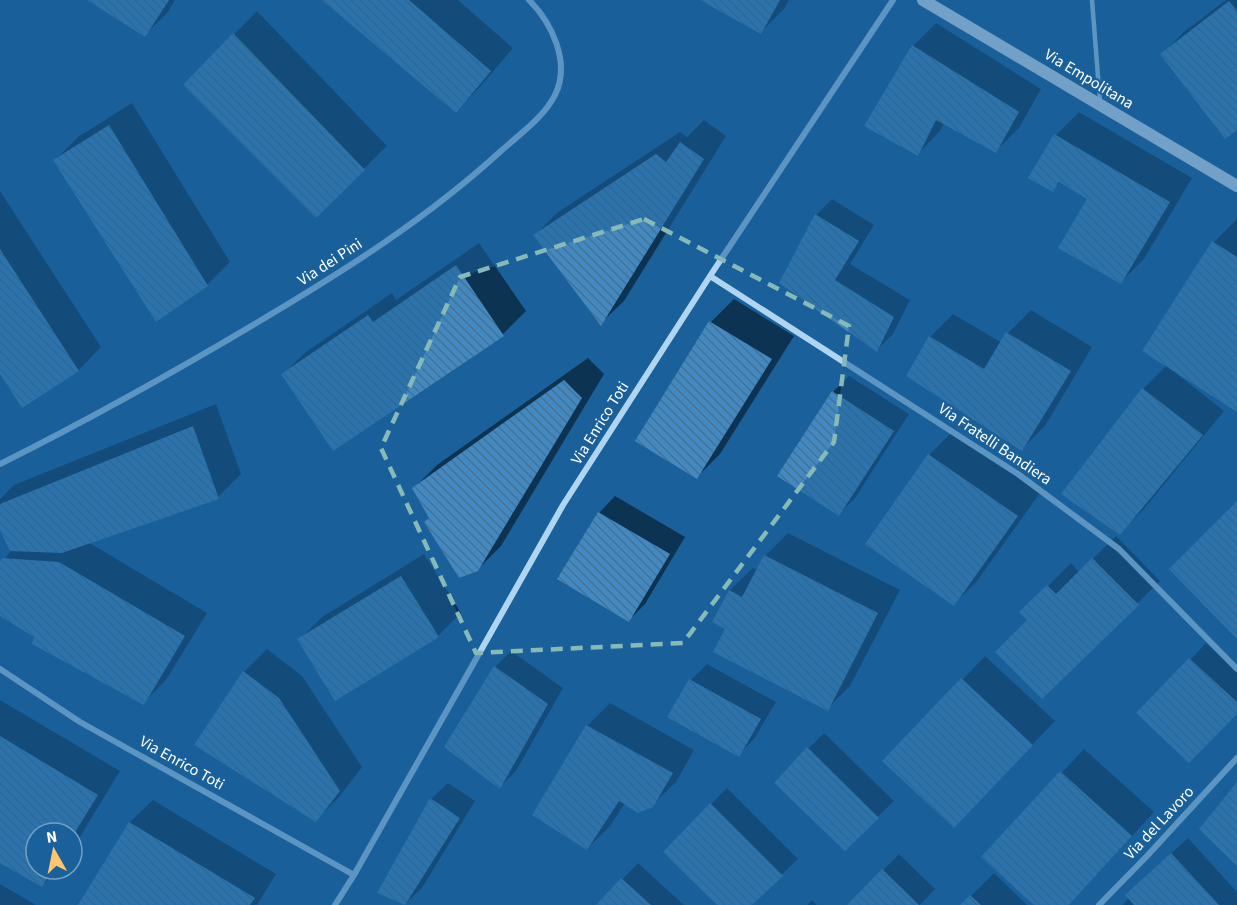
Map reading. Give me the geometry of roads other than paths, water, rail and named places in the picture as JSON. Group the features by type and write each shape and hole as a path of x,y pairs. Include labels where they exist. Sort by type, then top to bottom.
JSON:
{"main road":[{"name":"Via Empolitana","path":"923,0 1237,186"}],"street":[{"name":"Via dei Pini","path":"0,464 176,371 285,306 428,213 485,165 538,117 556,93 560,68 556,40 543,17 529,0"},
{"name":"Via Enrico Toti","path":"335,905 563,505 710,276 893,0"},
{"name":"Via Fratelli Bandiera","path":"710,276 999,461 1046,494 1119,549 1237,669"},
{"name":"Via Enrico Toti","path":"0,669 80,722 354,875"},
{"name":"Via del Lavoro","path":"1099,905 1148,856 1237,758"}],"lane":[{"path":"1092,0 1101,105"}]}
